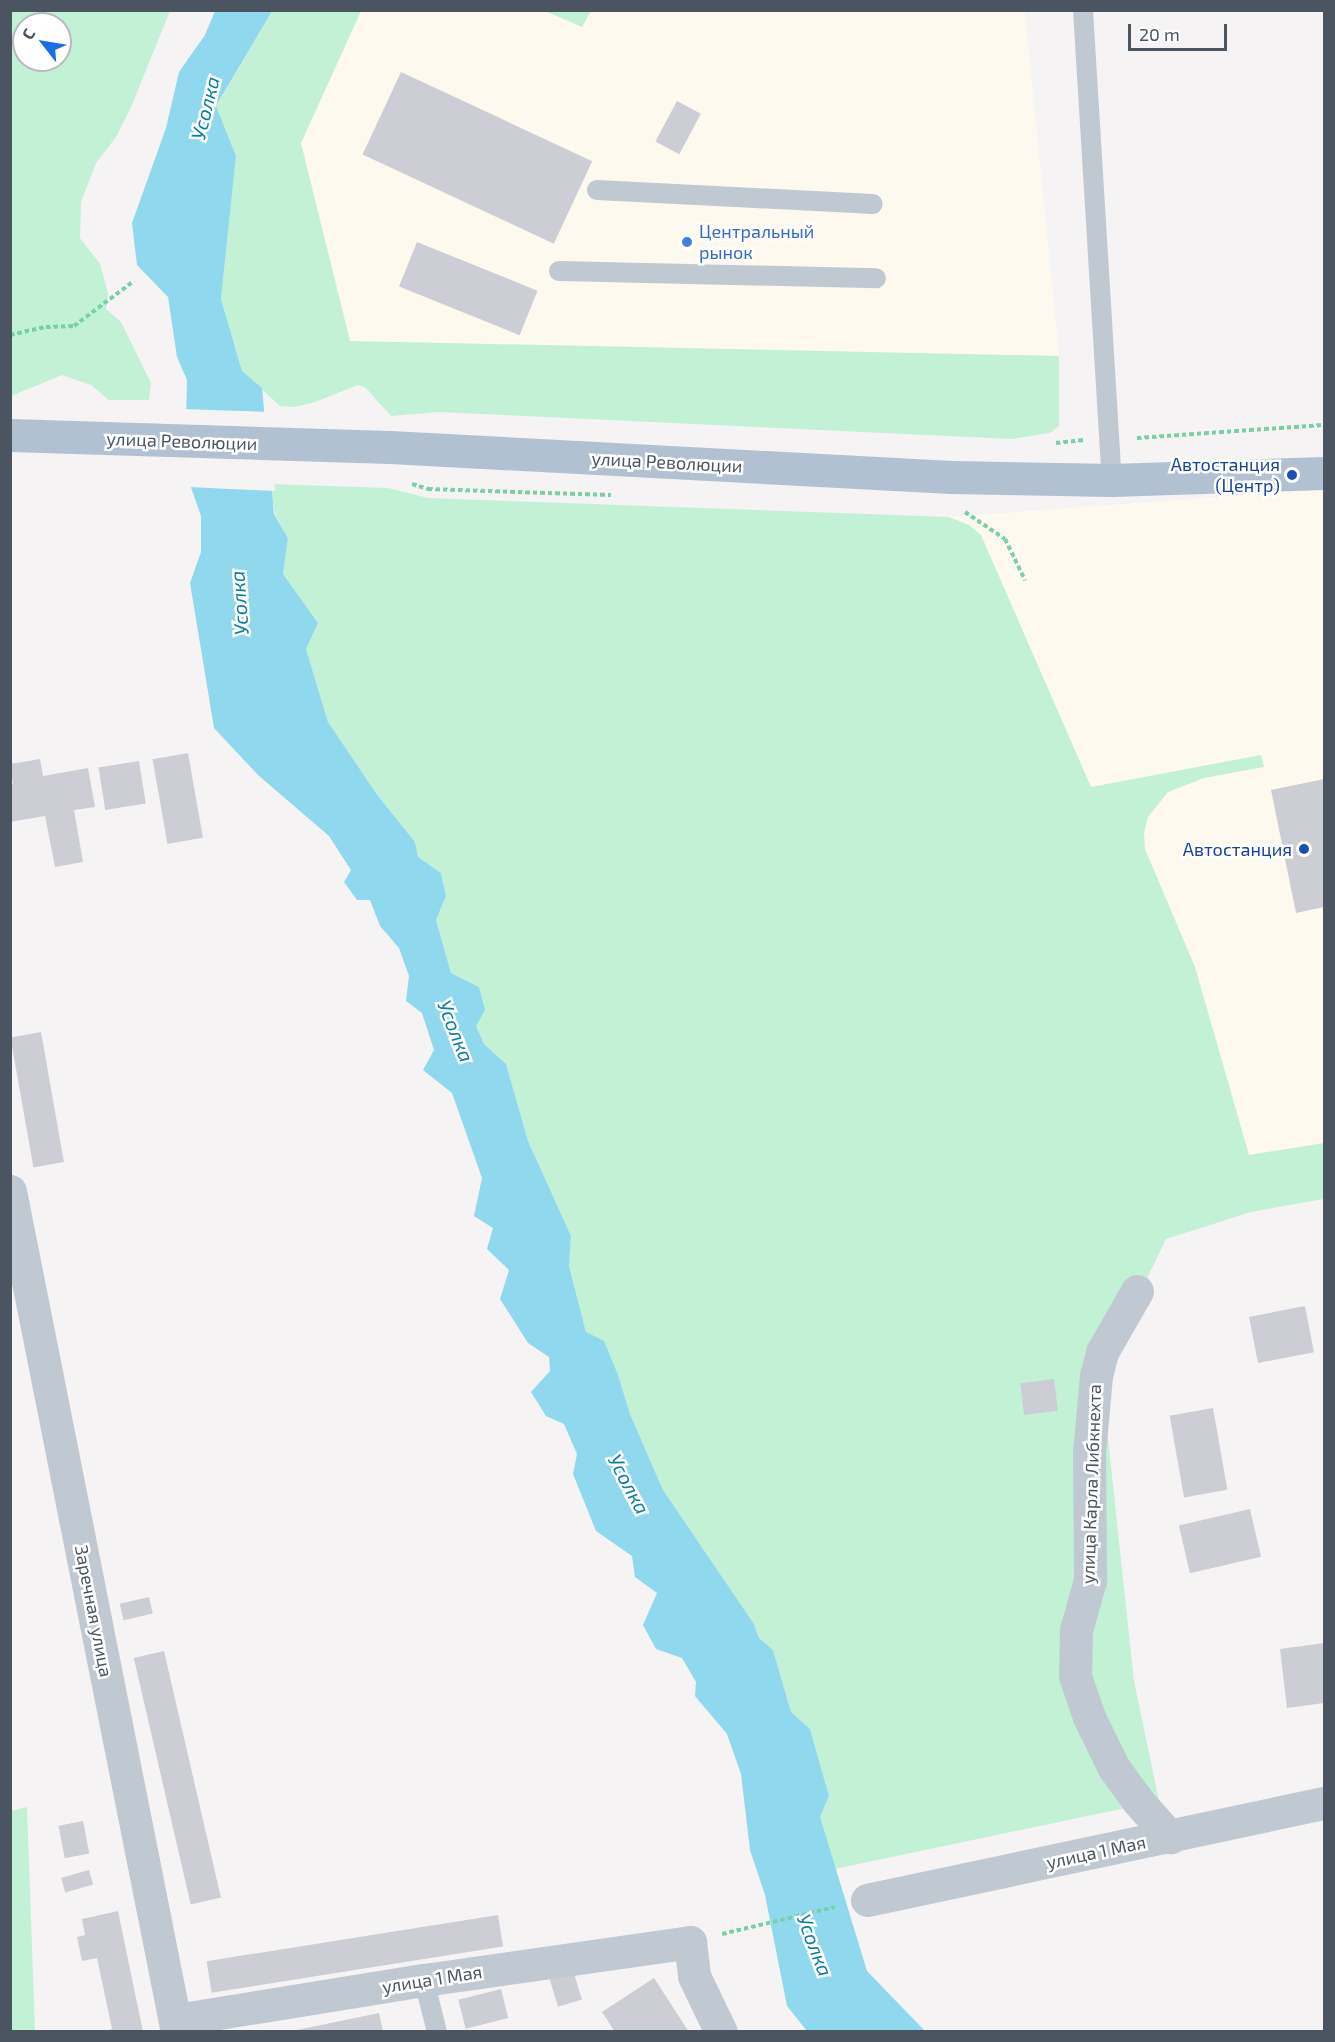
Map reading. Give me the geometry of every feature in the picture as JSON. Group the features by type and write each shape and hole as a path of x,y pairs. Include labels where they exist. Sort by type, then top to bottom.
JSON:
{"main road":[{"name":"улица Революции","path":"10,435 390,447 951,477 1112,480 1324,473"}],"street":[{"name":"Заречная улица","path":"10,1191 177,2026"},
{"name":"улица Карла Либкнехта","path":"1137,1291 1102,1352 1096,1376 1089,1453 1090,1580 1076,1630 1075,1676 1089,1717 1114,1768 1137,1800 1170,1837"},
{"name":"улица 1 Мая","path":"867,1900 1324,1803"},
{"name":"улица 1 Мая","path":"177,2026 424,1980 690,1942"},
{"path":"690,1942 693,1976 721,2031"}],"lane":[{"path":"1083,10 1112,480"},
{"path":"597,190 873,204"},
{"path":"560,271 876,278"},
{"path":"424,1980 437,2031"}],"path":[{"path":"10,335 46,327 74,326 134,281"},
{"path":"408,483 428,489 616,495"},
{"path":"963,510 1005,539 1025,580"},
{"path":"690,1942 867,1900"}],"shaded area":[{"name":"Центральный рынок","path":"591,10 1025,11 1059,356 350,341 301,143 361,11 545,11 582,27"},
{"path":"1324,489 1324,1199 1251,1212 975,529 949,517"}],"green space":[{"path":"11,10 170,11 131,107 116,137 96,163 81,202 80,238 100,264 108,293 106,309 121,322 151,383 149,400 109,400 91,385 62,375 11,396"},
{"path":"272,11 361,11 301,143 350,341 1059,356 1059,426 1050,433 1012,439 439,412 391,416 366,388 358,385 315,402 294,407 280,406 242,371 221,299 236,156 216,107"},
{"path":"545,11 591,11 582,27"},
{"path":"270,484 388,488 428,498 949,517 969,525 981,535 1091,787 1261,755 1264,767 1204,778 1168,792 1148,817 1144,833 1145,849 1195,967 1249,1155 1324,1143 1324,1199 1251,1212 1166,1239 1101,1373 1134,1681 1159,1801 834,1869 820,1817 829,1796 810,1729 791,1712 773,1650 759,1638 754,1624 663,1490 630,1414 618,1375 586,1332 569,1266 571,1236 528,1141 506,1064 484,1044 476,1026 479,987 451,973 436,920 446,896 441,873 418,857 415,842 378,796 328,722 306,649 318,623 283,574 288,538 275,514"},
{"path":"27,1807 35,2031 11,2031 11,1811"}],"water":[{"name":"Усолка","path":"215,11 272,11 216,106 236,156 221,299 242,371 262,388 274,514 288,538 283,574 318,623 306,649 328,722 378,796 415,842 418,857 441,873 446,896 436,920 451,973 479,987 485,1010 476,1026 484,1044 506,1064 528,1141 571,1236 569,1266 586,1332 604,1341 630,1414 663,1490 754,1624 759,1638 773,1650 791,1712 810,1729 829,1796 820,1817 867,1971 925,2031 807,2031 787,2006 765,1895 750,1850 741,1774 727,1734 695,1696 696,1682 682,1658 656,1649 643,1625 657,1593 635,1577 632,1556 596,1531 573,1474 577,1454 564,1424 546,1416 531,1392 550,1371 549,1357 528,1343 500,1299 509,1270 487,1249 493,1228 474,1216 482,1178 452,1093 423,1070 434,1050 422,1013 406,1001 409,976 399,948 380,926 370,900 357,900 344,882 351,870 329,836 258,775 214,728 190,583 201,552 201,516 185,470 187,380 177,357 168,297 137,265 132,223 166,128 179,72 205,35"}],"pier":[{"path":"183,409 267,412 275,491 188,487 182,470"}],"building":[{"path":"401,72 592,161 554,244 363,154"},
{"path":"677,101 701,114 679,154 655,142"},
{"path":"417,242 538,291 520,335 399,287"},
{"path":"188,753 203,838 167,844 153,759"},
{"path":"40,759 43,776 88,768 95,807 74,810 83,862 55,867 45,816 10,822 10,785 13,784 10,764"},
{"path":"139,761 146,803 105,810 99,767"},
{"name":"Автостанция","path":"1324,779 1324,907 1296,913 1271,790"},
{"path":"41,1032 64,1162 33,1167 10,1037"},
{"path":"1305,1306 1314,1352 1258,1363 1249,1317"},
{"path":"1054,1379 1058,1411 1024,1415 1020,1383"},
{"path":"1213,1408 1227,1490 1184,1497 1170,1416"},
{"path":"1250,1509 1261,1557 1190,1573 1179,1525"},
{"path":"149,1597 153,1614 124,1620 120,1604"},
{"path":"1324,1643 1324,1703 1287,1708 1280,1649"},
{"path":"164,1651 221,1898 191,1904 134,1658"},
{"path":"83,1821 89,1853 65,1858 58,1826"},
{"path":"89,1870 93,1884 65,1892 61,1878"},
{"path":"118,1911 143,2032 102,2032 112,2029 97,1958 82,1961 77,1937 85,1935 82,1919"},
{"path":"498,1915 503,1947 212,1993 207,1961"},
{"path":"572,1967 582,2000 558,2007 548,1974"},
{"path":"654,1978 689,2032 615,2032 602,2012"},
{"path":"501,1989 508,2018 466,2029 458,2000"},
{"path":"379,2013 383,2032 297,2032 297,2030"}],"place":[{"name":"Центральный рынок","path":"687,242"},
{"name":"Автостанция (Центр)","path":"1292,475"},
{"name":"Автостанция","path":"1304,849"}]}
